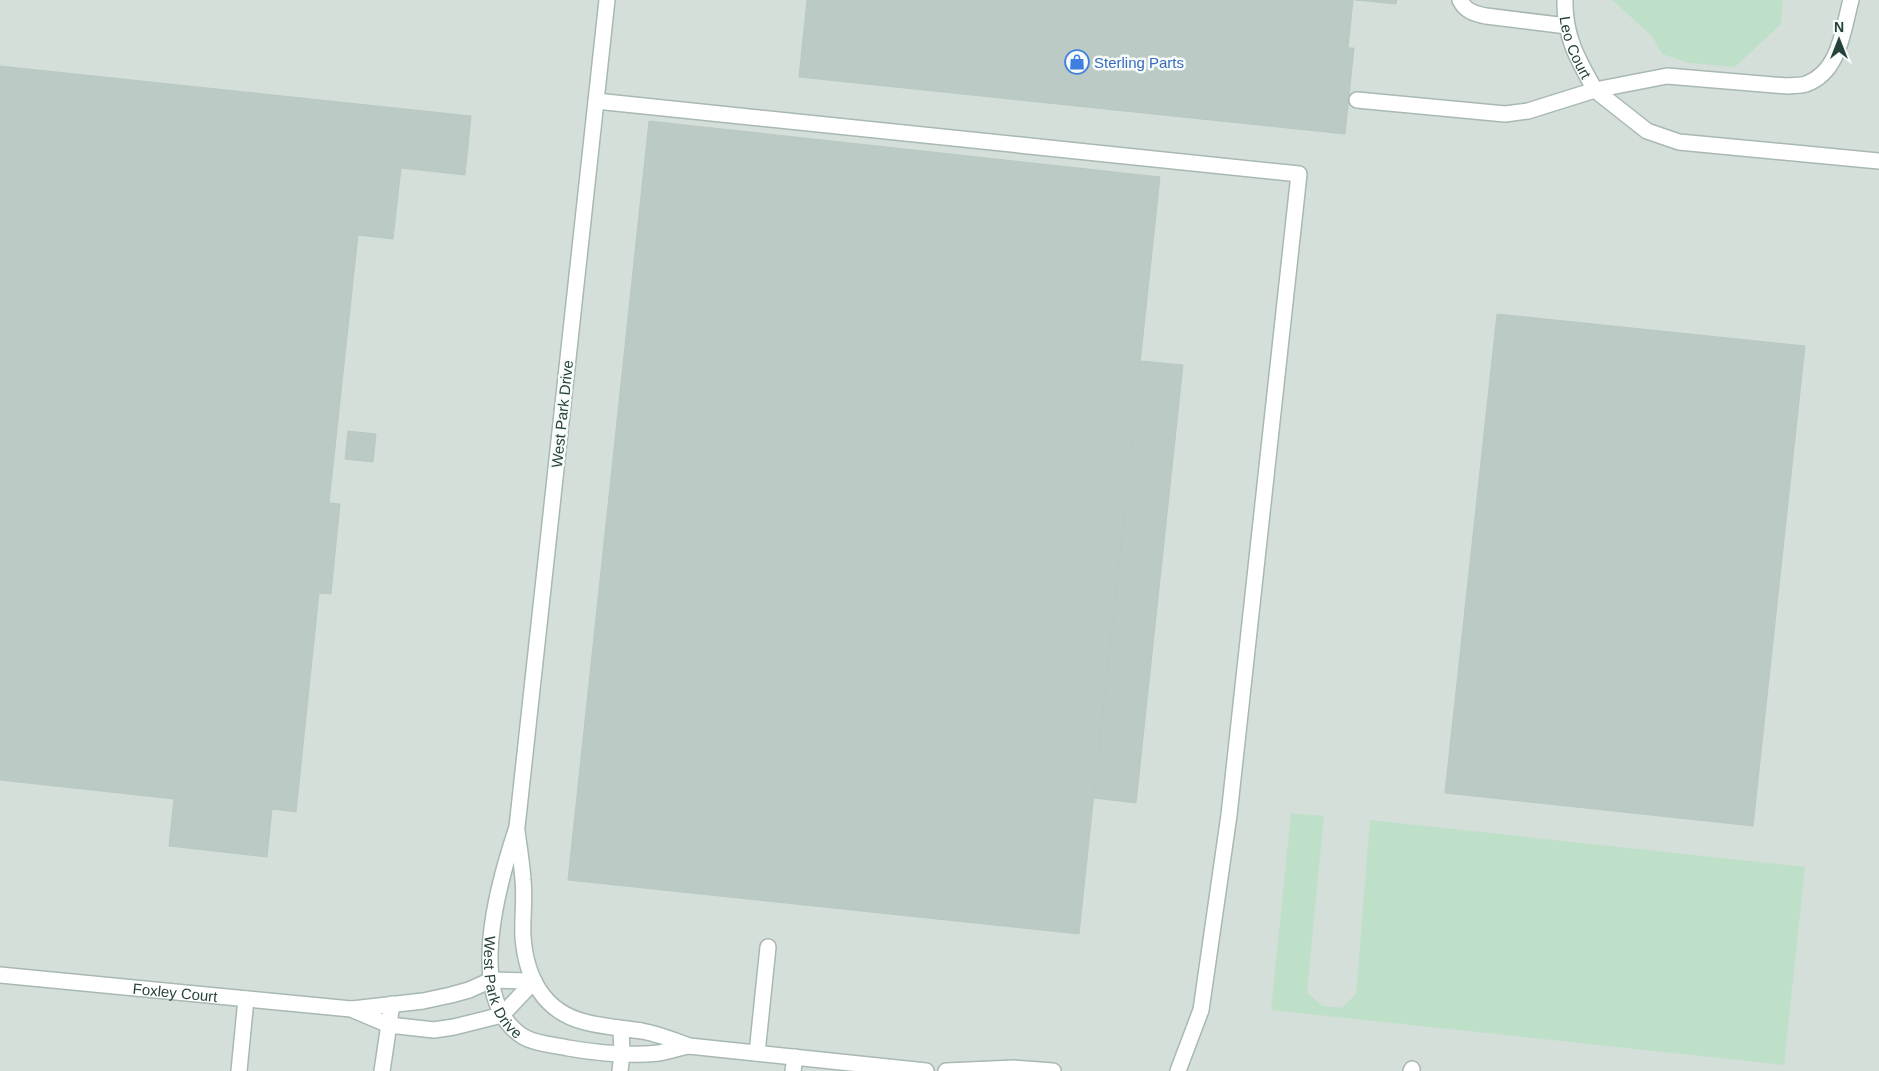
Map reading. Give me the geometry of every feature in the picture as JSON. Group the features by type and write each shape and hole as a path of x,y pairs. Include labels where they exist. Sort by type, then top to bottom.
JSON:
{"street":[{"name":"West Park Drive","path":"607,0 517,827 503,873 493,925 489,965 496,1004 511,1026 525,1037 580,1050 622,1053 660,1052 689,1046"},
{"path":"1460,0 1474,14 1567,26"},
{"name":"Leo Court","path":"1565,0 1564,12 1573,50 1595,90"},
{"path":"1357,100 1504,114 1528,112 1595,90 1667,76 1787,86 1807,84 1823,73 1836,56 1851,0"},
{"path":"1595,90 1647,130 1679,142 1879,161"},
{"path":"596,101 1299,174 1229,815 1201,1010 1178,1071"},
{"name":"West Park Drive","path":"517,827 524,881 523,936 526,960 538,991 563,1015 584,1022 642,1031 670,1038 689,1046 758,1053 794,1064 926,1071"},
{"path":"758,1053 768,947"},
{"name":"Foxley Court","path":"0,974 350,1010 423,1001 469,990 491,980"},
{"path":"491,980 534,980"},
{"path":"502,1015 534,980"},
{"path":"239,1071 246,999"},
{"path":"382,1071 392,1004"},
{"name":"Foxley Court","path":"350,1010 389,1025 434,1030 502,1015"},
{"path":"620,1071 622,1053 621,1028"},
{"path":"946,1071 1014,1068 1053,1071"}],"shaded area":[{"path":"0,0 1879,0 1879,1071 0,1071"}],"green space":[{"path":"1612,0 1783,0 1781,24 1735,67 1689,63 1662,54 1652,36"},
{"path":"1291,813 1324,816 1307,992 1322,1006 1342,1008 1356,994 1370,820 1805,867 1784,1065 1271,1010"}],"building":[{"name":"Sterling Parts","path":"807,0 1353,0 1348,48 1354,48 1345,134 799,77"},
{"path":"1356,0 1397,0 1396,4"},
{"path":"0,66 471,116 465,175 401,168 393,239 358,235 329,503 340,504 331,594 319,593 296,812 272,809 267,857 169,846 174,799 0,780"},
{"path":"649,121 1160,177 1079,934 568,880"},
{"path":"1497,314 1805,346 1753,826 1445,793"},
{"path":"1141,361 1183,365 1136,803 1094,798"},
{"path":"348,431 376,434 373,462 345,459"}],"place":[{"name":"Sterling Parts","path":"1077,62"}]}
